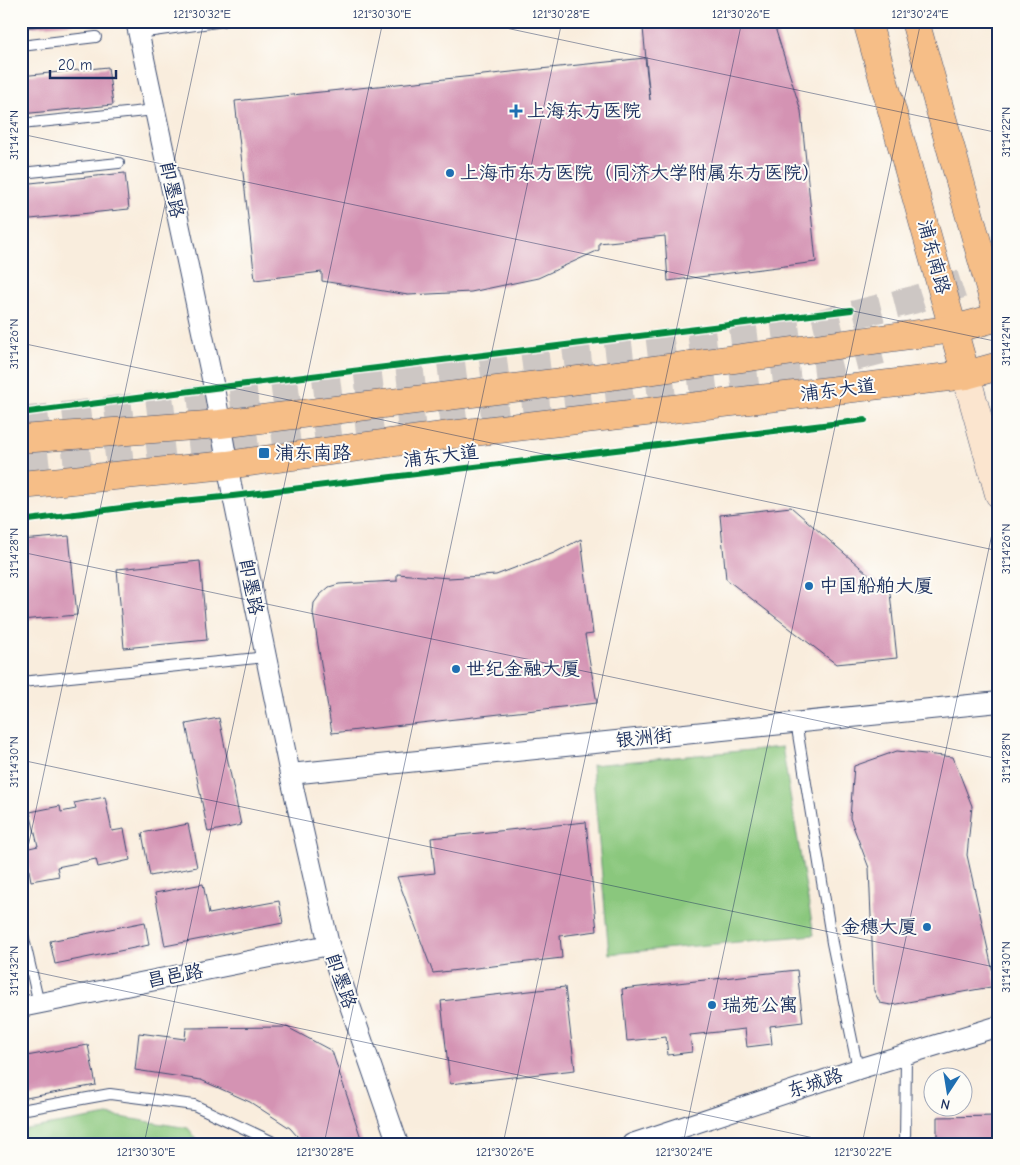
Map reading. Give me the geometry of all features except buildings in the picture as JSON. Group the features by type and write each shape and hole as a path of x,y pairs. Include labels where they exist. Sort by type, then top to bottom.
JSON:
{"main road":[{"name":"浦东南路","path":"866,21 999,494"},
{"path":"21,439 220,424 595,378 954,329 999,318 915,21"},
{"name":"浦东大道","path":"21,486 227,465 448,435 966,375 999,366"}],"street":[{"name":"即墨路","path":"137,27 214,388 227,465 290,774 328,945 398,1144"},
{"name":"银洲街","path":"290,774 999,702"},
{"name":"昌邑路","path":"30,1006 328,945"},
{"name":"东城路","path":"632,1144 858,1069 999,1026"}],"lane":[{"path":"137,27 224,21"},
{"path":"21,46 96,38"},
{"path":"21,124 155,110"},
{"path":"21,173 119,163"},
{"path":"21,682 266,657"},
{"path":"796,722 832,943 858,1069"},
{"path":"21,926 30,1006"},
{"path":"905,1144 906,1054"},
{"path":"21,1110 110,1094 194,1106 274,1144"}],"green space":[{"path":"782,747 814,935 609,954 592,765"},
{"path":"108,1115 188,1128 201,1144 21,1144 21,1130"}],"tunnel":[{"path":"21,421 812,325 913,300 999,272"},
{"path":"21,462 824,365 894,347"}],"cycle path":[{"path":"21,413 851,310"},
{"path":"21,521 865,420"}],"place":[{"name":"上海东方医院","path":"516,111"},
{"name":"上海市东方医院（同济大学附属东方医院）","path":"450,173"},
{"name":"浦东南路","path":"264,453"},
{"name":"中国船舶大厦","path":"809,586"},
{"name":"世纪金融大厦","path":"456,669"},
{"name":"金穗大厦","path":"927,927"},
{"name":"瑞苑公寓","path":"712,1005"}]}
